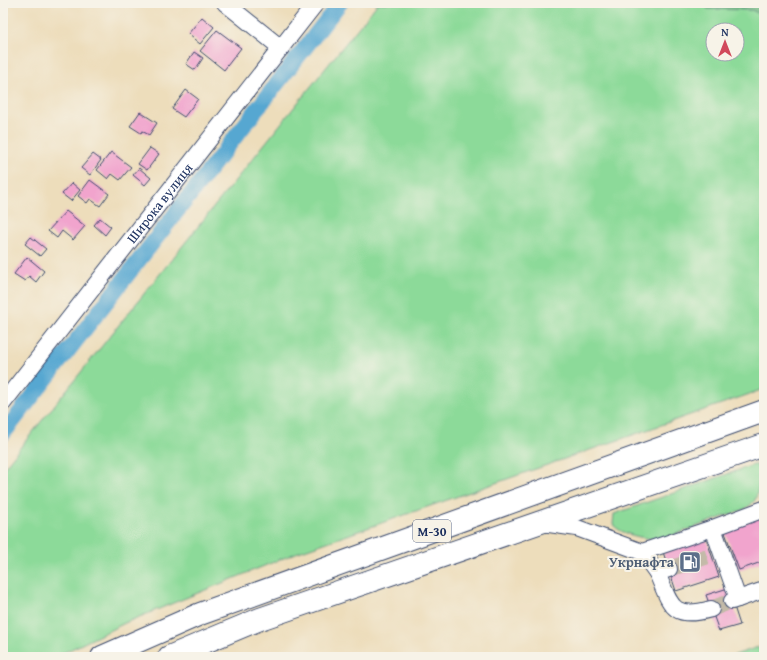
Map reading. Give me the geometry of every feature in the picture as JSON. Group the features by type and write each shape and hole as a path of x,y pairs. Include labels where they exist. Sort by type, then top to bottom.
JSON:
{"highway":[{"name":"М-30","path":"102,657 207,612 764,411"},
{"name":"М-30","path":"169,657 260,619 764,445"}],"street":[{"path":"225,3 281,48"},
{"name":"Широка вулиця","path":"6,395 316,3"},
{"path":"642,552 764,509"},
{"path":"540,522 577,528 642,552 663,571 670,602 676,610 695,613 711,609"},
{"path":"713,528 716,553 735,600 764,590"}],"green space":[{"path":"378,3 704,3 733,9 752,10 764,17 764,389 296,553 127,622 55,657 3,657 3,469"},
{"path":"701,3 764,3 764,17 752,10 708,9"},
{"path":"753,465 757,465 758,468 758,488 755,500 745,509 662,539 643,538 628,534 616,528 613,524 614,514"},
{"path":"764,645 764,657 729,657"}],"building":[{"path":"202,17 214,27 200,44 188,34"},
{"path":"217,30 241,48 224,70 200,51"},
{"path":"194,52 203,58 195,70 186,64"},
{"path":"186,90 198,99 184,117 172,109"},
{"path":"140,112 157,123 149,135 142,131 141,133 130,126"},
{"path":"150,148 159,154 147,170 138,164"},
{"path":"111,152 131,167 120,180 112,174 108,179 97,170"},
{"path":"93,154 101,160 90,175 81,168"},
{"path":"139,168 151,178 145,185 133,175"},
{"path":"90,180 109,194 100,206 90,199 87,203 78,196"},
{"path":"72,183 80,190 71,201 62,194"},
{"path":"66,211 85,226 73,240 62,231 57,238 48,231"},
{"path":"100,218 111,227 105,235 94,225"},
{"path":"31,237 46,249 40,256 25,244"},
{"path":"27,257 44,271 36,282 29,276 25,281 14,274"},
{"path":"764,516 764,561 739,570 724,530"},
{"name":"Укрнафта","path":"706,538 719,577 676,591 663,552"},
{"path":"728,588 740,625 719,631 706,595"}],"waterway":[{"path":"3,434 340,3"}],"tunnel":[{"path":"669,569 711,555"},
{"path":"711,609 732,601"}],"place":[{"name":"Укрнафта","path":"690,562"}]}
